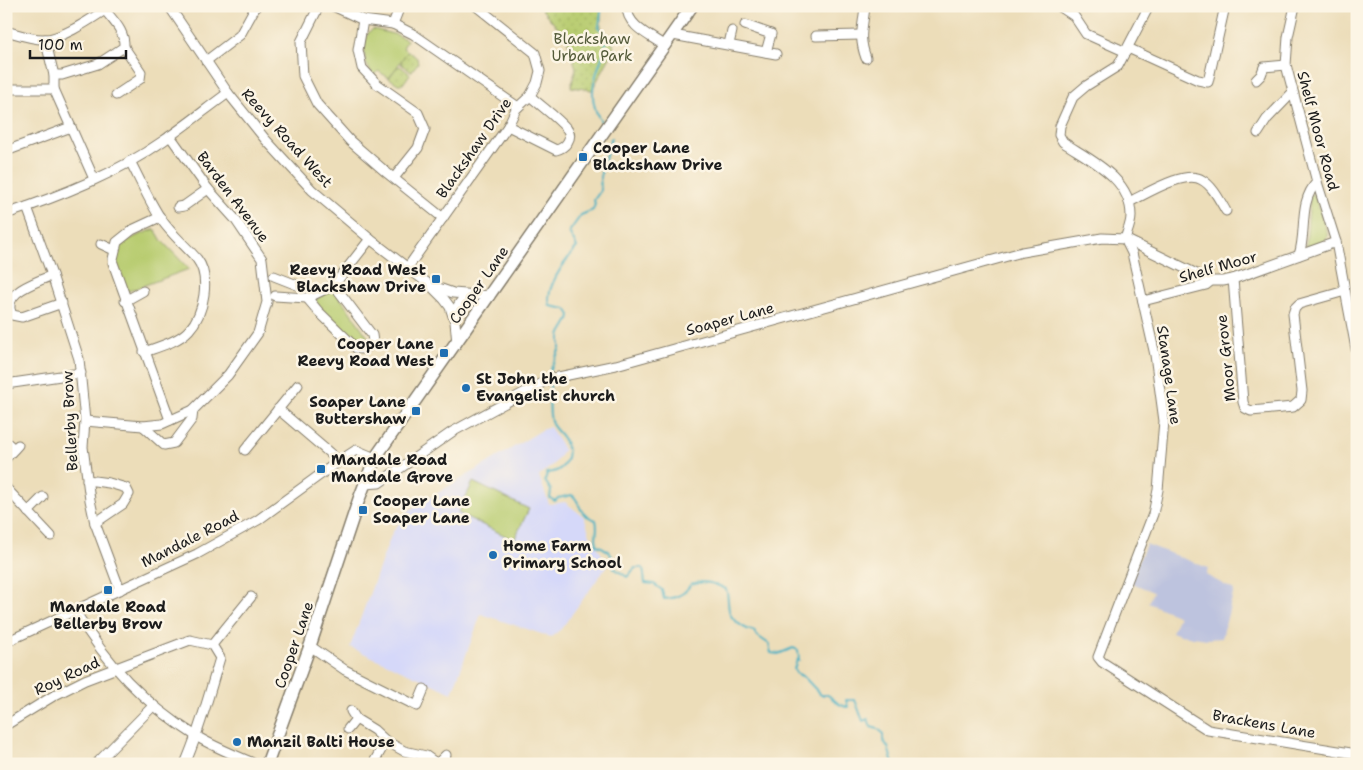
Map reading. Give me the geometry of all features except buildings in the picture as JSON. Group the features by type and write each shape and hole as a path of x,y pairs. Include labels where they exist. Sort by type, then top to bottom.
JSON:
{"main road":[{"name":"Cooper Lane","path":"267,764 310,646 365,484 376,458 692,6"}],"street":[{"name":"Reevy Road West","path":"169,6 228,93 312,190 370,239 430,285"},
{"path":"206,61 240,35 256,6"},
{"path":"319,6 301,42 303,76 318,104 350,141 443,218"},
{"path":"333,6 362,20 393,24 413,34 518,107"},
{"path":"393,24 400,6"},
{"name":"Blackshaw Drive","path":"408,267 508,126 518,107 530,96 537,83 540,71 534,53 476,6"},
{"path":"627,6 627,13 632,23 665,46"},
{"path":"865,6 861,44 866,58"},
{"path":"1059,6 1074,16 1086,34 1198,80 1208,82 1225,6"},
{"path":"1149,6 1118,66 1086,86 1073,97 1060,126 1059,135 1063,142 1112,176 1121,186 1129,202 1131,218 1125,239 1211,281"},
{"name":"Shelf Moor Road","path":"1295,6 1288,37 1286,65 1317,182 1336,242 1357,354"},
{"path":"6,31 45,39 58,36 84,24 106,8 121,31 124,47 141,72 140,79 116,94"},
{"path":"362,20 358,50 362,68 377,84 418,113 425,129 418,148 394,178"},
{"path":"745,25 771,34 766,52"},
{"path":"729,44 732,31"},
{"path":"673,35 776,54"},
{"path":"816,36 861,35"},
{"path":"45,39 54,75 54,89 94,179"},
{"path":"54,75 100,68 124,47"},
{"path":"1256,80 1261,75 1264,67 1286,65"},
{"path":"6,89 54,89"},
{"path":"1258,133 1267,119 1293,92"},
{"path":"6,213 52,198 130,161 170,136 228,93"},
{"path":"508,126 556,150 565,146 570,139 568,130 530,96"},
{"path":"6,151 71,128"},
{"name":"Barden Avenue","path":"85,421 143,426 162,424 193,410 228,375 258,334 267,302 262,259 235,219 208,189 170,136"},
{"path":"130,161 160,217 172,235 198,260 205,280 202,308 189,330 170,342 144,352"},
{"path":"1129,202 1180,178 1191,176 1202,179 1210,187 1226,211"},
{"path":"1299,255 1303,245 1308,195 1317,182"},
{"path":"178,207 184,206 208,189"},
{"name":"Bellerby Brow","path":"27,207 80,359 85,421 83,448 87,480 95,523 120,590"},
{"path":"113,257 117,242 132,230 160,217"},
{"name":"Soaper Lane","path":"365,484 379,483 452,432 549,378 616,365 1022,252 1102,238 1125,239"},
{"path":"286,281 278,296 307,298 334,285 370,239"},
{"name":"Stanage Lane","path":"1098,656 1149,526 1157,496 1164,421 1155,355 1132,253 1125,239"},
{"name":"Shelf Moor","path":"1143,301 1206,285 1211,281 1233,279 1336,242"},
{"path":"101,244 113,257 125,301 170,420"},
{"path":"52,275 15,293 9,302 9,309 12,315 22,317 62,303"},
{"path":"274,276 297,285"},
{"name":"Moor Grove","path":"1233,279 1243,402 1246,408 1251,411 1293,407 1300,400 1302,391 1292,314 1294,308 1299,304 1345,291"},
{"path":"307,298 356,348 363,349 369,346 373,342 372,335 334,285"},
{"path":"430,285 453,293 490,296"},
{"path":"430,285 450,307 455,322"},
{"path":"125,301 143,291"},
{"path":"457,343 456,308 459,301 468,295"},
{"path":"6,384 81,373"},
{"path":"245,450 298,385"},
{"path":"278,409 339,461"},
{"path":"143,426 164,445 174,443 192,419 193,410"},
{"path":"6,442 16,447 6,458"},
{"name":"Mandale Road","path":"6,642 197,554 258,520 356,450 376,458"},
{"name":"Bellerby Brow","path":"87,480 126,488 130,494 123,504 95,523"},
{"path":"6,488 51,536"},
{"path":"28,512 43,497"},
{"path":"185,764 197,737 220,658 212,645 251,597"},
{"path":"75,611 93,641 116,669 153,706 197,737 255,764"},
{"name":"Roy Road","path":"6,725 54,695 85,680 190,640 212,645"},
{"path":"310,646 345,670 420,708 424,690"},
{"name":"Brackens Lane","path":"1098,656 1102,662 1208,730 1357,754"},
{"path":"96,764 153,706"},
{"path":"348,729 354,715 386,741 404,751 426,756 437,764 446,755"},
{"path":"373,764 386,741"}],"shaded area":[{"name":"Home Farm Primary School","path":"550,427 564,450 554,464 539,476 549,504 565,502 584,517 590,535 608,565 561,629 551,637 481,614 452,693 350,647 392,533 408,511"},
{"path":"1146,544 1208,568 1206,575 1234,590 1222,638 1207,639 1172,632 1179,616 1148,603 1153,592 1130,582"}],"green space":[{"name":"Blackshaw Urban Park","path":"539,6 601,6 601,28 612,37 614,50 592,90 571,87 576,68 567,39"},
{"path":"373,29 397,35 407,40 403,48 408,51 389,78 378,71 373,74 365,59 365,44 368,33"},
{"path":"408,51 417,58 418,63 411,72 401,64"},
{"path":"400,66 410,74 403,84 398,84 389,78 397,67"},
{"path":"1310,195 1315,195 1328,236 1324,242 1312,247 1306,245"},
{"path":"155,229 162,241 189,269 126,292 116,262 116,255 119,249 129,240"},
{"path":"331,291 336,292 370,340 359,347 325,314 316,302 317,298"},
{"path":"473,482 529,509 514,540 458,513"}],"waterway":[{"path":"602,6 599,27 607,38 596,74 593,101 599,119 604,125"},
{"path":"550,371 560,348 560,335 570,315 566,309 550,306 550,291 557,275 577,247 569,232 581,215 593,210 594,200 601,190 600,177 611,138"},
{"path":"550,382 549,407 551,421 564,440 567,451 566,462 563,466 559,470 547,473 545,481 551,490 550,498 555,501 558,498 572,495 582,511 596,520 597,545 610,554 614,568 627,577 635,568 643,568 645,583 654,584 662,590 664,599 680,595 691,584 700,582 717,585 726,589 729,611 734,620 747,629 754,631 756,635 769,644 771,653 778,654 793,648 798,650 799,660 797,660 794,669 796,673 804,677 821,695 828,695 846,707 848,707 846,700 855,700 863,721 868,719 871,727 883,733 883,740 888,747 893,764"}],"place":[{"name":"Cooper Lane Blackshaw Drive","path":"583,157"},
{"name":"Reevy Road West Blackshaw Drive","path":"436,279"},
{"name":"Cooper Lane Reevy Road West","path":"444,353"},
{"name":"St John the Evangelist church","path":"466,388"},
{"name":"Soaper Lane Buttershaw","path":"416,411"},
{"name":"Mandale Road Mandale Grove","path":"321,469"},
{"name":"Cooper Lane Soaper Lane","path":"363,510"},
{"name":"Home Farm Primary School","path":"493,555"},
{"name":"Mandale Road Bellerby Brow","path":"108,590"},
{"name":"Manzil Balti House","path":"237,742"}]}
